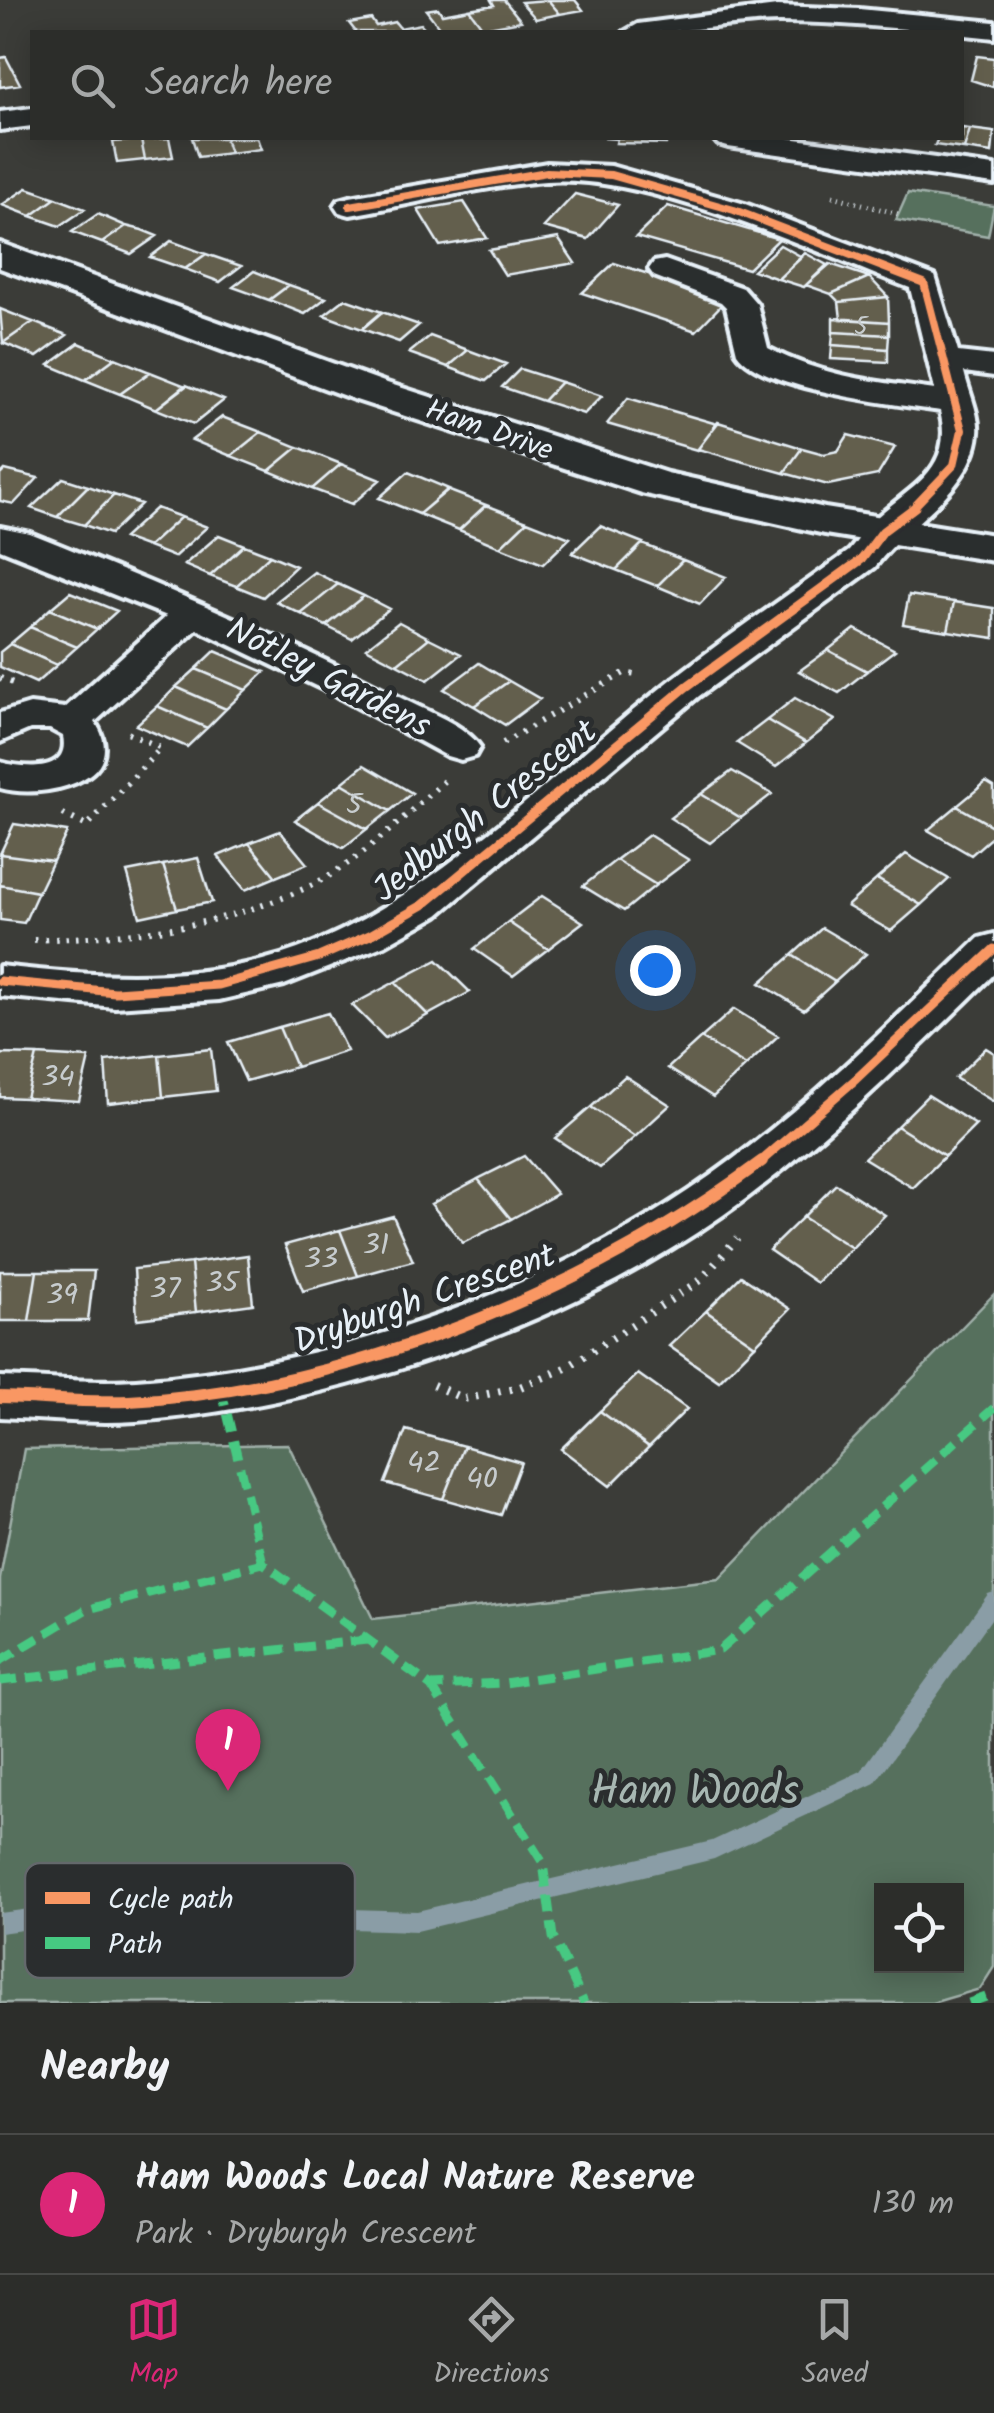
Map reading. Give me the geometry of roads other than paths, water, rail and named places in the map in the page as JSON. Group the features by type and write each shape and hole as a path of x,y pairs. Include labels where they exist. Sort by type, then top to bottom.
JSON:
{"street":[{"path":"648,30 714,17 774,14 864,16 994,30"},
{"path":"0,121 30,117"},
{"path":"742,140 994,176"},
{"name":"Jedburgh Crescent","path":"0,981 80,993 170,993 236,984 377,932 423,904 686,687 862,559 884,531 916,507 954,466 962,430 924,283 734,210 612,176 548,172 350,206"},
{"name":"Ham Drive","path":"0,255 370,391 656,484 884,531 994,548"},
{"path":"665,269 732,295 741,304 753,353 767,362 850,386 954,403"},
{"path":"941,360 994,366"},
{"name":"Notley Gardens","path":"0,538 194,612 356,687 457,759"},
{"name":"Notley Gardens","path":"71,723 194,612"},
{"path":"0,730 24,718 41,716 71,723 81,730 86,751 70,770 41,782 0,775"},
{"name":"Dryburgh Crescent","path":"0,1397 148,1400 308,1373 459,1325 577,1278 675,1222 769,1155 994,949"}],"waterway":[{"path":"355,1919 417,1921 714,1850 868,1777 994,1600"},
{"path":"0,1923 25,1920"}],"place":[{"name":"Ham Woods Local Nature Reserve","path":"228,1791"}],"park label":[{"name":"Ham Woods","path":"695,1792"}]}
